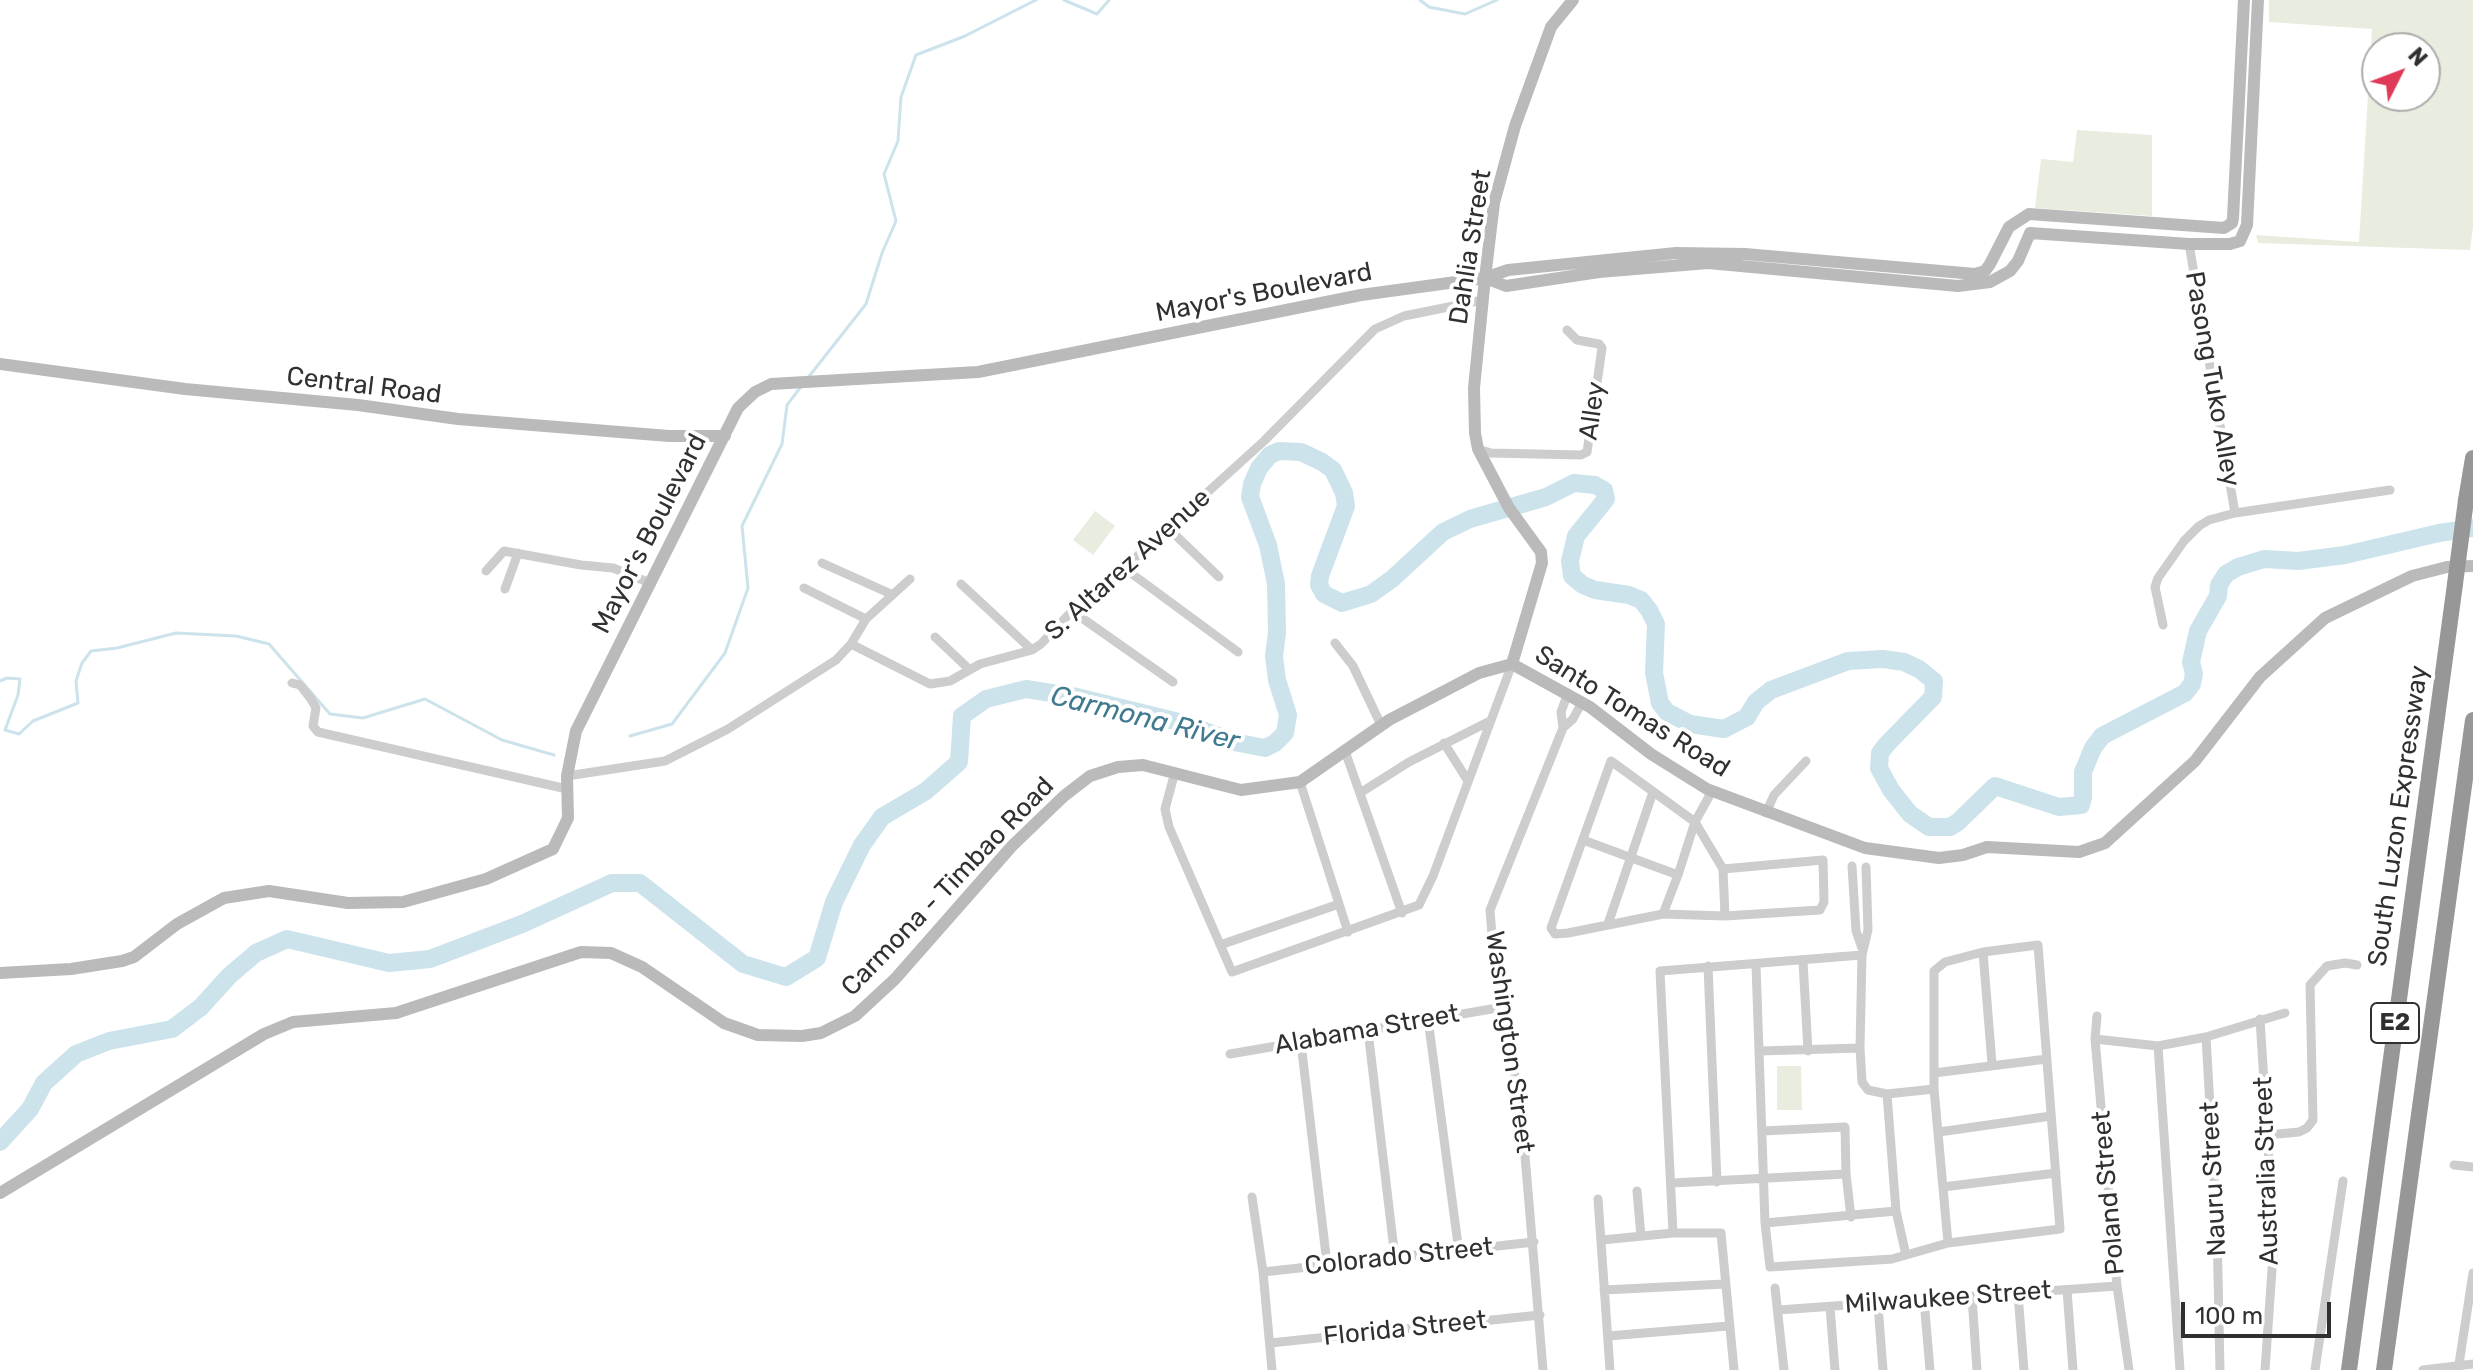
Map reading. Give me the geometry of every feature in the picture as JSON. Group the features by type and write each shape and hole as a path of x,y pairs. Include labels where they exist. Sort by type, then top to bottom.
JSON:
{"highway":[{"name":"South Luzon Expressway","path":"2349,1370 2473,458"},
{"name":"E2","path":"2384,1370 2473,720"}],"main road":[{"name":"Dahlia Street","path":"1512,664 1542,563 1541,552 1509,508 1478,449 1474,388 1494,203 1515,126 1551,27 1573,0"},
{"name":"Mayor's Boulevard","path":"0,973 71,969 122,961 134,957 211,903 255,892 281,892 367,904 403,902 453,890 553,849 568,818 567,783 576,731 738,408 755,392 771,384 978,372 1361,295 1485,278 1508,270 1708,252 1975,274 1985,271 2009,227 2029,214 2224,228 2232,223 2233,218 2244,0"},
{"name":"Mayor's Boulevard","path":"1485,278 1506,286 1599,272 1708,263 1958,286 1990,282 2010,271 2018,261 2030,233 2189,244 2230,244 2240,241 2245,233 2258,0"},
{"name":"Central Road","path":"0,364 185,389 358,405 458,419 669,436 725,436"},
{"name":"Santo Tomas Road","path":"1512,664 1568,693 1651,754 1712,791 1860,846 1939,858 1963,855 1987,847 2079,852 2105,843 2195,761 2260,677 2325,618 2412,576 2447,567 2473,566"},
{"name":"Carmona - Timbao Road","path":"0,1193 264,1034 293,1022 396,1013 543,962 581,952 611,953 642,967 724,1023 758,1035 821,1033 855,1016 895,979 1012,846 1064,796 1090,776 1118,767 1143,765 1241,790 1300,782 1381,725 1432,696 1479,673 1512,664"}],"street":[{"name":"Pasong Tuko Alley","path":"2189,244 2235,513"},
{"name":"S. Altarez Avenue","path":"851,644 930,684 950,681 980,664 1032,650 1264,441 1375,329 1414,314 1483,300"},
{"name":"Alley","path":"1478,449 1491,453 1581,455 1587,452 1602,348 1599,344 1577,340 1567,330"},
{"name":"Pasong Tuko Alley","path":"2163,625 2155,587 2158,578 2184,541 2209,520 2235,513 2390,490"},
{"path":"1168,528 1219,577"},
{"path":"486,571 495,557 504,551 613,568 650,583"},
{"path":"505,589 518,553"},
{"path":"822,563 891,594"},
{"path":"1124,568 1238,652"},
{"path":"292,683 300,685 316,708 313,726 318,732 567,783 665,761 740,721 836,660 851,644 866,619 910,579"},
{"path":"961,584 1032,650"},
{"path":"804,588 866,619"},
{"path":"1072,611 1173,682"},
{"path":"935,637 970,670"},
{"path":"1335,643 1353,666 1381,725"},
{"path":"1175,772 1165,809 1169,827 1232,972 1419,905 1433,876 1512,664"},
{"name":"Washington Street","path":"1563,728 1561,712 1568,693"},
{"name":"Washington Street","path":"1543,1370 1522,1120 1490,910 1563,728 1573,719 1582,702"},
{"path":"1360,793 1444,743 1488,722"},
{"path":"1444,743 1468,781"},
{"path":"1345,751 1402,913"},
{"path":"1723,869 1823,860 1824,902 1820,910 1725,916 1663,914 1555,934 1551,928 1611,761 1695,822 1723,869 1725,916"},
{"path":"1766,813 1774,795 1806,761"},
{"path":"1300,782 1348,932"},
{"path":"1663,914 1695,822 1712,791"},
{"path":"1608,924 1653,792"},
{"path":"1583,840 1678,875"},
{"path":"1860,846 1852,866 1856,931 1862,951"},
{"path":"1860,846 1866,866 1868,930 1862,951 1862,1082 1868,1090 1887,1094 1934,1089"},
{"path":"1854,890 1866,890"},
{"path":"1220,945 1339,904"},
{"path":"1756,965 1765,1223 1770,1267 1892,1259 1948,1243 2060,1229 2038,945 1983,952 1945,962 1934,971 1934,1089 1948,1243"},
{"path":"1673,1233 1660,971 1803,961 1862,951"},
{"path":"1983,952 1992,1064"},
{"path":"1803,961 1808,1051"},
{"path":"2267,1135 2299,1132 2313,1120 2310,985 2327,966 2357,965"},
{"path":"1708,966 1717,1182"},
{"name":"Alabama Street","path":"1230,1054 1503,1007"},
{"path":"2095,1039 2158,1046 2206,1037 2285,1013"},
{"name":"Poland Street","path":"2097,1016 2095,1039 2117,1286 2129,1370"},
{"path":"1428,1019 1459,1252"},
{"name":"Australia Street","path":"2260,1019 2274,1241 2265,1370"},
{"path":"1368,1031 1395,1258"},
{"name":"Nauru Street","path":"2206,1037 2217,1227 2220,1370"},
{"path":"1301,1043 1327,1264"},
{"path":"2158,1046 2181,1370"},
{"path":"1760,1051 1860,1048"},
{"path":"1934,1073 2047,1059"},
{"path":"1887,1094 1896,1211 1906,1255"},
{"path":"1939,1132 2051,1116"},
{"path":"1763,1131 1845,1127 1851,1217"},
{"path":"2454,1165 2473,1167"},
{"path":"1943,1187 2056,1173"},
{"path":"1672,1183 1846,1174"},
{"path":"2315,1370 2343,1181"},
{"path":"1637,1191 1641,1236"},
{"path":"1252,1197 1272,1370"},
{"path":"1598,1199 1610,1370"},
{"path":"1765,1223 1896,1211"},
{"path":"1602,1240 1673,1233 1721,1233 1734,1370"},
{"name":"Colorado Street","path":"1263,1272 1534,1242"},
{"path":"2459,1364 2470,1318 2473,1279"},
{"path":"1604,1290 1725,1284"},
{"name":"Milwaukee Street","path":"1778,1310 2117,1286"},
{"path":"1775,1288 1784,1370"},
{"path":"2067,1290 2073,1370"},
{"path":"2018,1294 2024,1370"},
{"path":"1972,1297 1977,1370"},
{"path":"1924,1300 1930,1370"},
{"path":"1878,1305 1883,1370"},
{"path":"1830,1307 1835,1370"},
{"name":"Florida Street","path":"1270,1343 1540,1315"},
{"path":"1608,1336 1729,1326"},
{"path":"2423,1370 2473,1364"}],"shaded area":[{"path":"2269,0 2473,0 2473,227 2470,250 2258,243 2256,235 2359,242 2367,112 2441,112 2441,32 2372,32 2372,29 2269,22"},
{"path":"2077,130 2152,135 2152,216 2035,208 2041,159 2073,162"},
{"path":"1095,511 1115,526 1093,555 1073,540"},
{"path":"1777,1066 1801,1066 1802,1110 1777,1110"}],"waterway":[{"path":"807,379 866,304 896,221 884,174 898,141 901,97 916,55 965,36 1036,0"},
{"path":"1064,0 1097,14 1109,0"},
{"path":"1420,0 1429,7 1465,14 1497,0"},
{"path":"630,736 672,724 725,653 748,588 742,526 782,444 787,405 800,388"},
{"name":"Carmona River","path":"0,1142 30,1109 44,1083 76,1054 109,1041 172,1029 201,1007 229,976 256,953 287,939 389,963 430,959 522,924 612,883 640,883 743,964 786,977 817,958 834,902 862,845 882,817 926,791 959,762 962,716 986,699 1026,689 1077,697 1183,723 1234,742 1265,748 1275,743 1285,733 1288,715 1277,680 1274,656 1276,584 1268,545 1250,497 1259,468 1270,455 1279,451 1301,452 1322,462 1333,470 1344,493 1346,506 1319,585 1324,594 1342,603 1371,594 1443,532 1470,519 1546,497 1574,483 1595,485 1604,490 1606,499 1576,536 1570,561 1572,576 1595,590 1641,600 1649,610 1656,624 1654,673 1660,703 1667,712 1690,724 1724,729 1747,717 1756,702 1771,690 1848,661 1883,659 1904,662 1919,669 1934,681 1933,697 1880,753 1879,768 1910,814 1929,827 1950,827 1995,786 2059,807 2081,805 2083,772 2102,736 2185,693 2192,684 2194,674 2191,662 2198,631 2218,596 2219,585 2226,574 2238,567 2264,559 2298,561 2345,555 2473,528"},
{"path":"0,681 20,679 18,695 5,730 19,734 33,721 78,703 76,681 82,663 91,651 117,648 176,633 236,636 269,644 330,714 363,718 425,699 502,740 554,755"}]}
